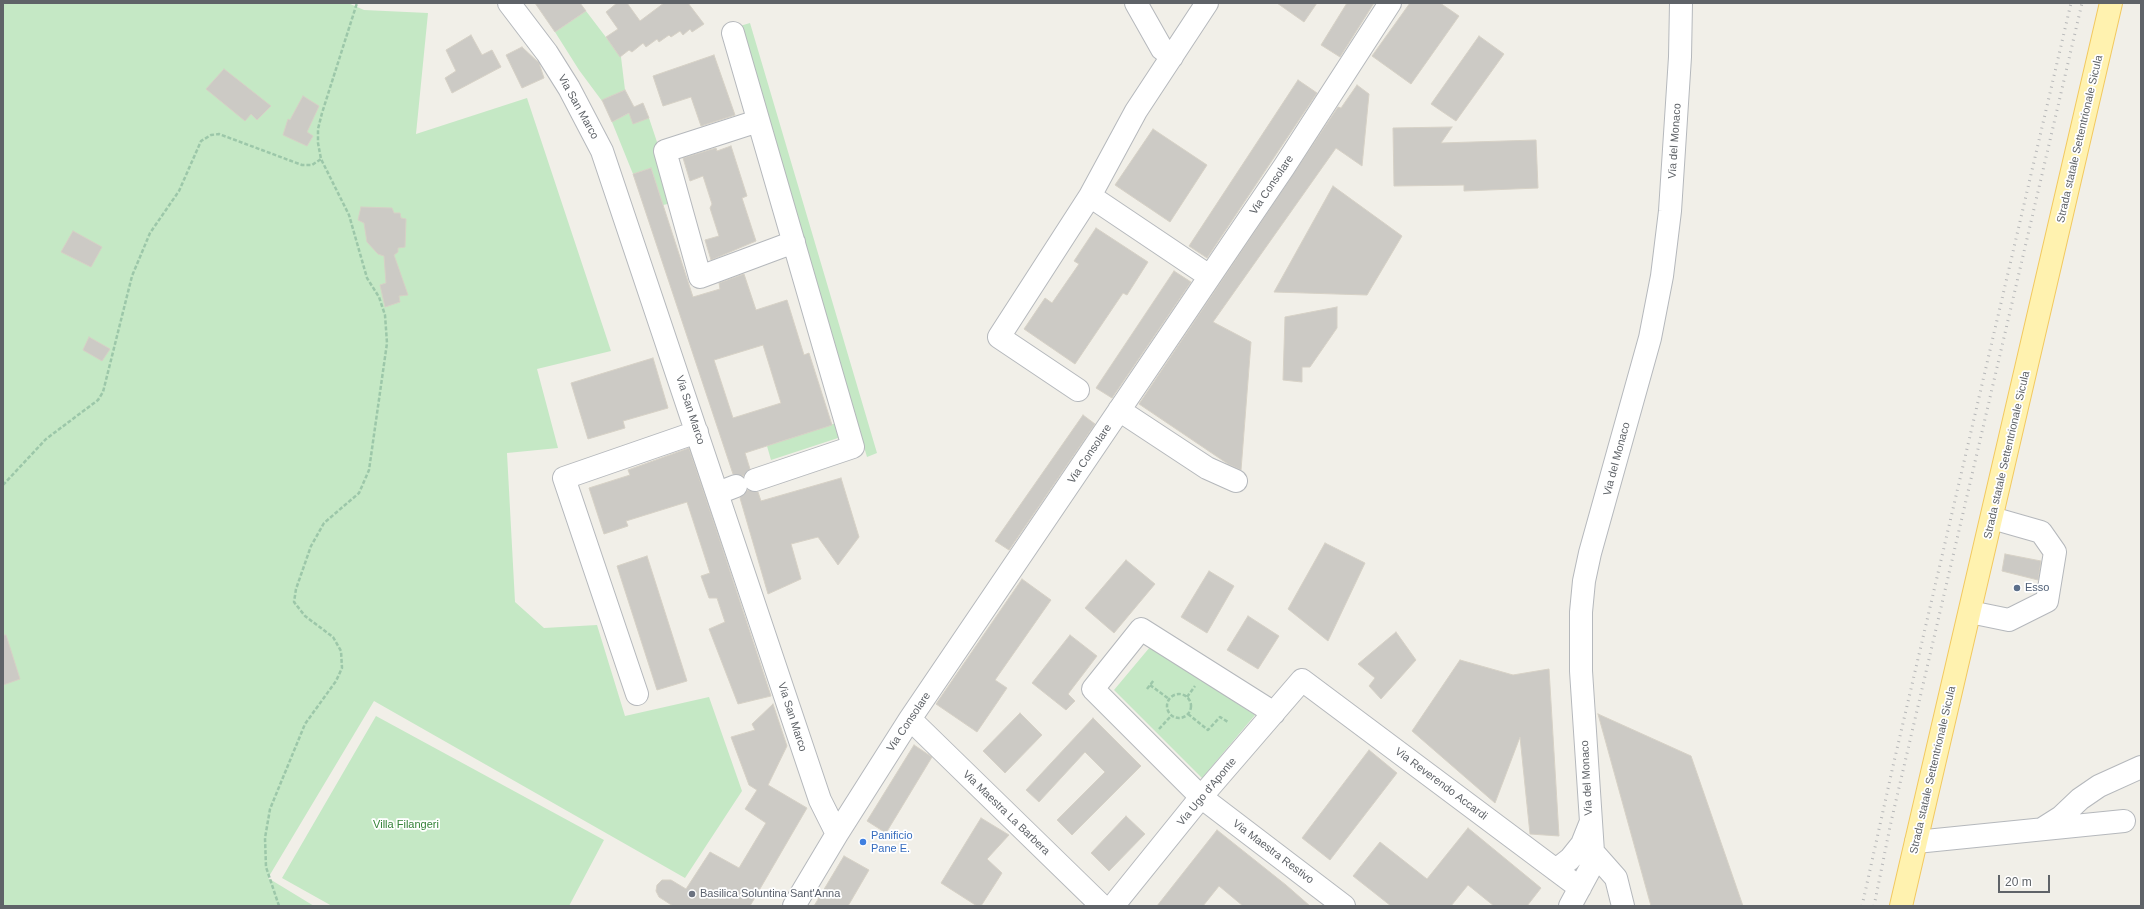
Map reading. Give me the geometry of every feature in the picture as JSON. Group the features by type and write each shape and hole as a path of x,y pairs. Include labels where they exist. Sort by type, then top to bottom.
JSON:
{"main road":[{"name":"Strada statale Settentrionale Sicula","path":"1901,906 2111,3"}],"street":[{"name":"Via San Marco","path":"509,3 547,53 569,88 602,151 697,432 736,487 820,800 837,834"},
{"path":"1136,3 1162,49 1172,57"},
{"path":"1078,390 999,337 1090,196 1136,111 1207,3"},
{"name":"Via Consolare","path":"794,906 837,834 910,719 1008,578 1119,410 1284,167 1390,3"},
{"name":"Via del Monaco","path":"1575,897 1590,869 1593,852 1581,671 1581,612 1590,553 1650,338 1662,276 1670,211 1680,57 1681,3"},
{"path":"733,33 853,447 736,487"},
{"path":"758,121 665,151 700,277 794,242"},
{"path":"1090,196 1209,276"},
{"path":"1119,410 1206,468 1236,481"},
{"path":"637,694 564,478 697,432"},
{"path":"1970,612 2009,620 2047,600 2054,552 2041,532 1992,518"},
{"name":"Via Maestra Restivo","path":"1274,713 1141,629 1093,689 1202,797 1344,906"},
{"name":"Via Ugo d'Aponte","path":"1113,906 1202,797 1302,680"},
{"name":"Via Reverendo Accardi","path":"1302,680 1556,870 1575,897"},
{"name":"Via Maestra La Barbera","path":"910,719 1102,906"},
{"path":"2041,829 2060,817 2080,799 2099,786 2141,767"},
{"path":"1916,842 2124,821"},
{"path":"1556,870 1570,859 1582,844 1590,824"},
{"path":"1593,852 1616,878 1623,906"}],"path":[{"path":"279,906 266,867 265,838 270,809 305,724 336,681 342,668 341,650 332,637 305,616 294,602 296,589 311,546 324,523 359,493 369,470 387,343 385,315 379,297 367,278 349,215 321,159 318,143 318,129 356,3"},
{"path":"3,485 46,439 98,400 104,392 132,276 150,233 178,191 201,141 211,135 219,134 302,165 312,165 321,159"},
{"path":"1147,689 1154,680"},
{"path":"1150,685 1169,699"},
{"path":"1176,694 1187,697 1191,704 1188,714 1178,719 1171,716 1167,709 1169,699 1176,694"},
{"path":"1188,714 1208,730 1220,717 1228,722"}],"green space":[{"path":"3,3 348,3 364,10 428,13 416,134 527,98 611,351 537,369 558,448 507,453 515,602 544,628 597,625 625,716 709,697 742,791 685,878 374,701 268,878 314,906 3,906"},
{"path":"586,11 621,57 625,90 602,101 579,70 555,32"},
{"path":"750,23 877,453 867,457 740,26"},
{"path":"629,113 649,118 677,202 663,205 651,168 633,174 612,122"},
{"path":"836,423 841,437 771,460 767,446"},
{"path":"1150,647 1255,715 1202,778 1114,690"},
{"name":"Villa Filangeri","path":"376,716 604,840 569,906 332,906 282,878"}],"building":[{"path":"535,3 580,3 586,11 555,32"},
{"path":"617,3 627,3 640,21 664,3 688,3 704,24 692,32 690,29 683,35 680,31 671,37 669,35 659,42 657,39 646,47 643,43 632,52 629,50 620,57 606,37 618,29 606,12"},
{"path":"1277,3 1317,3 1304,22"},
{"path":"1347,3 1374,3 1340,57 1321,45"},
{"path":"1410,3 1440,3 1459,16 1411,84 1372,56"},
{"path":"471,35 482,55 492,50 501,67 452,93 445,78 456,71 446,50"},
{"path":"1479,36 1504,54 1456,121 1431,104"},
{"path":"522,47 539,63 544,78 522,88 506,55"},
{"path":"714,55 735,115 701,126 691,97 663,106 653,76"},
{"path":"224,69 271,106 257,120 251,114 245,121 206,89"},
{"path":"1298,80 1317,93 1207,258 1189,246"},
{"path":"1357,85 1369,94 1362,166 1336,148 1213,322 1251,342 1241,470 1228,464 1139,404 1338,107 1341,108"},
{"path":"625,90 634,107 643,103 649,118 633,124 629,113 612,122 602,100"},
{"path":"303,96 319,106 307,132 313,136 307,146 283,135 288,119 290,120"},
{"path":"1452,127 1441,143 1536,140 1538,188 1464,191 1464,185 1394,186 1393,128"},
{"path":"1153,129 1207,165 1170,222 1115,185"},
{"path":"731,146 747,196 742,198 756,241 711,260 705,240 719,236 710,208 712,204 703,176 690,181 683,158 716,148 717,151"},
{"path":"651,168 693,297 720,289 719,283 744,274 756,310 787,300 804,355 809,353 832,425 745,453 750,469 743,476 733,474 633,174","holes":["763,345 781,403 733,418 714,360"]},
{"path":"1333,186 1402,236 1367,295 1274,292"},
{"path":"361,207 392,208 394,213 400,213 401,218 406,219 405,247 398,248 398,252 394,255 408,295 399,296 400,302 385,307 380,285 386,283 384,256 378,254 367,242 364,223 358,220"},
{"path":"1096,228 1148,262 1127,295 1123,293 1075,364 1024,329 1045,298 1052,303 1079,264 1074,261"},
{"path":"73,231 102,247 91,267 61,252"},
{"path":"1174,271 1191,282 1112,398 1096,388"},
{"path":"1337,307 1337,328 1310,367 1302,367 1302,382 1283,380 1285,317"},
{"path":"89,337 110,349 102,361 83,350"},
{"path":"653,358 668,408 623,421 625,428 588,439 571,383"},
{"path":"1083,415 1095,424 1009,550 995,541"},
{"path":"689,448 771,696 738,704 709,629 725,622 717,598 709,598 701,576 710,573 687,502 626,521 628,526 604,534 589,488 630,475 628,470"},
{"path":"841,478 859,537 838,565 818,537 791,544 801,579 768,594 740,498 748,490 758,492 761,501"},
{"path":"1325,543 1365,563 1328,641 1288,609"},
{"path":"2005,554 2041,561 2038,580 2002,571"},
{"path":"647,556 687,681 657,690 617,566"},
{"path":"1126,560 1155,584 1114,633 1085,608"},
{"path":"1209,571 1234,586 1207,633 1181,617"},
{"path":"1022,579 1051,600 995,680 1007,688 977,732 936,704"},
{"path":"1248,616 1279,636 1258,669 1227,650"},
{"path":"1396,632 1416,660 1381,699 1369,686 1375,678 1358,664"},
{"path":"3,635 6,635 20,679 3,685"},
{"path":"1070,635 1097,656 1068,694 1075,701 1066,710 1032,683"},
{"path":"1460,660 1513,675 1549,669 1559,836 1530,834 1520,737 1495,803 1412,731"},
{"path":"773,704 787,746 768,785 807,808 750,906 673,906 659,897 656,891 657,885 662,880 671,880 686,889 710,852 739,868 766,823 745,809 757,790 749,785 731,737 755,730 752,724"},
{"path":"1020,713 1042,735 1005,773 983,751"},
{"path":"1598,714 1691,756 1743,906 1651,906"},
{"path":"1093,718 1141,766 1072,835 1057,820 1105,772 1085,752 1039,802 1026,790"},
{"path":"914,745 932,757 886,833 867,821"},
{"path":"1369,750 1397,773 1330,860 1302,838"},
{"path":"1126,816 1145,834 1109,871 1091,853"},
{"path":"981,818 1009,835 987,859 1002,873 981,906 977,906 941,883"},
{"path":"1468,828 1541,888 1527,906 1494,906 1468,885 1451,906 1391,906 1353,876 1380,842 1427,879"},
{"path":"1217,830 1310,906 1243,906 1219,886 1203,906 1157,906"},
{"path":"844,856 869,870 848,906 814,906"}],"railway":[{"path":"1862,906 1893,766 2071,3"},
{"path":"1874,906 1891,822 2082,3"}],"place":[{"name":"Esso","path":"2017,588"},
{"name":"Panificio Pane E.","path":"863,842"},
{"name":"Basilica Soluntina Sant'Anna","path":"692,894"}]}
